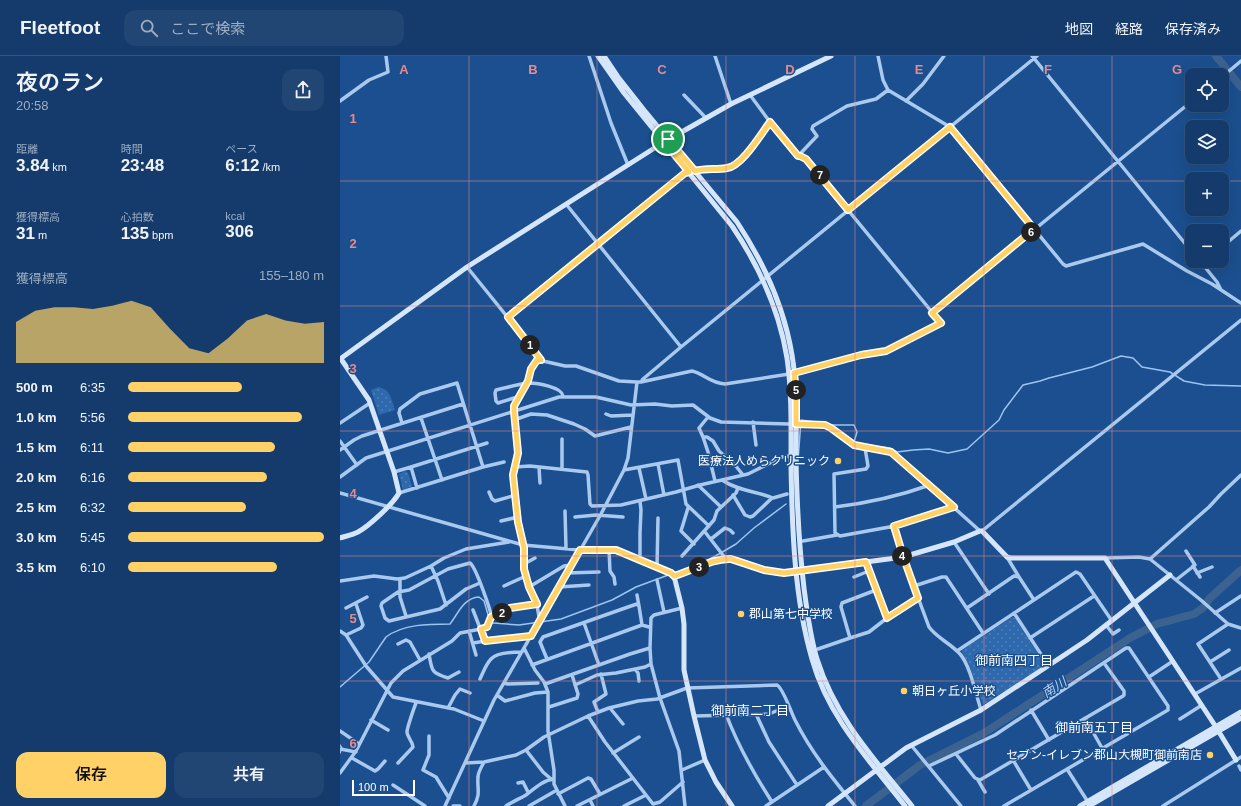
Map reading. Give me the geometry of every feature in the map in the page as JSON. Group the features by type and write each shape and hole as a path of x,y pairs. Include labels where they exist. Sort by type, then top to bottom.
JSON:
{"street":[{"path":"340,101 369,80 388,72 386,56"},
{"path":"589,56 611,123 628,165"},
{"path":"598,56 624,93 666,141 695,171 737,222 750,242 780,306 787,330 792,357 792,374 796,392 791,456 791,507 800,571"},
{"path":"604,56 689,172 732,226 766,278"},
{"path":"715,56 731,104"},
{"path":"399,493 394,472 370,402 340,359 468,267 666,141 731,104 831,56"},
{"path":"878,56 883,80 888,90 950,127 1062,264 1065,265 1143,244 1241,302"},
{"path":"906,101 923,84 944,56"},
{"path":"642,382 643,379 681,347 1034,57 1185,243"},
{"path":"1229,71 1241,61"},
{"path":"800,156 817,136 812,129 813,126 847,106 876,99 888,90"},
{"path":"684,95 706,118"},
{"path":"468,267 541,360 565,366 576,366 602,374 612,379 637,382 692,371 697,372 716,384 792,374 861,355 886,351 941,323 806,159 798,156 750,95"},
{"path":"932,313 1185,107"},
{"path":"508,317 685,173 701,169 728,168 733,166 742,159 770,122"},
{"path":"566,204 681,347"},
{"path":"1229,241 1241,231"},
{"path":"1206,268 1221,290"},
{"path":"674,576 714,561 726,559 731,559 773,572 784,573 866,562 903,556 954,542 981,531 1241,320"},
{"path":"540,619 537,604 529,587 526,576 513,475 518,453 514,406 527,383 533,365 537,360 541,360"},
{"path":"445,806 497,695 600,516 624,470 628,458 637,382"},
{"path":"402,424 399,413 400,409 420,394 457,383 483,467"},
{"path":"518,398 497,402 495,393 496,390 527,383 550,387 561,391 563,396"},
{"path":"340,477 366,458 563,396 596,397 634,405 693,405 708,417 721,422 814,424 828,426 854,445 891,452 981,531 1007,557 1034,600"},
{"path":"340,423 370,402"},
{"path":"342,448 358,438 463,404"},
{"path":"514,420 531,414 546,414 585,429 594,436 631,427"},
{"path":"606,414 610,416 633,415"},
{"path":"708,417 699,427 715,481"},
{"path":"421,418 442,480"},
{"path":"753,422 756,445"},
{"path":"794,424 803,621 812,660 833,711 843,728 878,768 891,780 912,806"},
{"path":"703,437 713,441 719,451 735,465 743,475"},
{"path":"562,439 562,469"},
{"path":"340,442 342,448 356,465"},
{"path":"394,472 487,443"},
{"path":"837,535 835,533 834,474 866,469 868,466 865,448"},
{"path":"515,467 523,466 587,472 590,505 621,505 748,474 764,465 791,456"},
{"path":"624,470 678,460 686,504 688,508 709,526"},
{"path":"340,538 352,535 366,528 399,493 504,462"},
{"path":"658,464 664,495"},
{"path":"411,467 417,488"},
{"path":"539,468 540,483"},
{"path":"639,468 646,499"},
{"path":"1150,560 1210,506 1220,494 1241,475"},
{"path":"722,480 738,488 758,494 764,494 772,498"},
{"path":"698,485 721,507"},
{"path":"835,507 863,504 900,495 930,485"},
{"path":"682,556 714,520 721,507 738,488"},
{"path":"489,492 492,499 495,501 516,495"},
{"path":"340,493 523,545 580,550 619,551 671,573 674,576 682,608 684,624 684,670 687,688 705,760 716,782 732,806"},
{"path":"733,495 745,514 750,517 753,516 772,498 787,494"},
{"path":"640,501 640,560"},
{"path":"803,541 894,526 954,507"},
{"path":"688,508 681,531 694,544"},
{"path":"565,510 566,548"},
{"path":"501,521 518,517"},
{"path":"575,517 623,517"},
{"path":"657,567 658,518"},
{"path":"894,526 918,598 931,629 937,636 957,651 966,664 981,710"},
{"path":"711,539 725,528 733,533"},
{"path":"704,532 726,559"},
{"path":"340,581 359,577 379,576 400,579 405,578 444,558 466,549 510,541"},
{"path":"954,542 989,594"},
{"path":"609,550 610,572 614,575 614,584"},
{"path":"1186,551 1195,565 1193,566 1200,577"},
{"path":"1007,557 1139,557 1150,560 1202,601 1228,624 1241,628"},
{"path":"524,564 535,558"},
{"path":"1105,558 1218,729 1236,760"},
{"path":"866,562 887,618"},
{"path":"340,773 356,752 371,720 393,681 398,675 452,641 460,633 487,627 491,617 480,583 473,566 470,563 450,568 409,590 400,592 383,602 382,607 387,620 436,610 446,605 466,589 480,583"},
{"path":"529,587 564,566 572,564"},
{"path":"431,566 446,605"},
{"path":"1176,580 1193,566"},
{"path":"1197,573 1212,567"},
{"path":"854,577 869,571"},
{"path":"566,573 599,572"},
{"path":"957,651 1076,572 1080,574 1112,621"},
{"path":"828,806 911,745 981,710 1087,640 1170,575"},
{"path":"504,586 526,576"},
{"path":"967,608 1014,576 1019,578"},
{"path":"914,586 946,577 983,633"},
{"path":"400,579 400,597 406,616"},
{"path":"657,580 664,612"},
{"path":"559,587 589,585"},
{"path":"850,638 841,607 842,603 876,590"},
{"path":"637,594 642,625"},
{"path":"1030,638 1094,596"},
{"path":"1214,612 1241,596"},
{"path":"346,608 366,598"},
{"path":"818,649 869,632 887,618 918,598"},
{"path":"346,635 363,626 356,604"},
{"path":"491,617 505,612 510,608 537,604"},
{"path":"547,659 540,641 543,637 637,604 639,606"},
{"path":"682,608 652,616 649,626 652,664 660,698 680,752 685,806"},
{"path":"473,610 485,641"},
{"path":"1014,613 1048,665"},
{"path":"584,623 599,665"},
{"path":"1221,679 1198,644 1228,624"},
{"path":"532,665 642,625 649,626"},
{"path":"1106,626 1113,634 1119,630"},
{"path":"340,630 346,635 361,660 390,696 396,699 448,708 472,715 484,721"},
{"path":"469,631 476,656"},
{"path":"473,642 531,636"},
{"path":"398,644 406,640 410,642 420,660"},
{"path":"524,648 548,692 549,734 554,770 552,779"},
{"path":"545,684 650,648"},
{"path":"928,766 995,735 1104,662 1128,648 1168,706 1168,710 1031,790 1012,804 1004,806"},
{"path":"1210,662 1229,650"},
{"path":"480,679 490,660 494,657 522,652"},
{"path":"430,654 431,669 433,672 448,678 459,672"},
{"path":"1149,677 1173,661"},
{"path":"978,780 1124,695 1124,691 1104,662"},
{"path":"575,685 590,677 601,674 616,673 645,667 652,664"},
{"path":"1195,694 1241,668"},
{"path":"635,669 638,673 639,681"},
{"path":"598,712 593,703 606,694 601,674"},
{"path":"549,707 578,698 572,675"},
{"path":"504,684 538,683"},
{"path":"465,763 484,762 516,755 549,734 598,712 638,701 660,698 687,688 777,685 780,687 788,706 811,749 856,806"},
{"path":"448,708 460,689 470,693"},
{"path":"497,695 504,701 535,693 548,692"},
{"path":"398,763 413,746 412,740 407,734 407,731 416,703"},
{"path":"1180,719 1202,705"},
{"path":"694,716 771,714 788,706"},
{"path":"610,708 623,724"},
{"path":"1031,710 1049,740"},
{"path":"1218,729 1241,712"},
{"path":"726,714 737,743 772,802"},
{"path":"756,714 773,748 797,786"},
{"path":"588,716 653,804 656,804 683,782"},
{"path":"1085,718 1102,748"},
{"path":"1080,806 1090,805 1218,729 1241,718"},
{"path":"371,720 388,730"},
{"path":"340,730 359,744"},
{"path":"429,736 429,755 423,770 436,777 449,798"},
{"path":"614,753 639,737"},
{"path":"911,745 961,806"},
{"path":"340,749 356,752"},
{"path":"526,750 543,772 552,779 565,806"},
{"path":"956,754 978,780 985,792"},
{"path":"1163,806 1241,757"},
{"path":"352,758 375,770 378,769 385,761"},
{"path":"682,770 705,760"},
{"path":"1013,760 1031,790"},
{"path":"474,806 479,789 478,776 484,762"},
{"path":"766,806 824,767"},
{"path":"878,768 885,781 905,806"},
{"path":"1067,769 1090,805"},
{"path":"529,806 588,778 591,779 600,794"},
{"path":"578,806 633,778"},
{"path":"506,806 535,787 552,779"},
{"path":"518,783 523,782 528,792"},
{"path":"393,785 425,806"},
{"path":"624,806 646,794"},
{"path":"590,800 593,806"},
{"path":"454,806 460,806"}],"shaded area":[{"path":"378,387 388,392 395,410 379,415 371,390"},
{"path":"405,471 408,473 412,486 403,490 399,474"},
{"path":"1012,617 1015,618 1045,665 983,705 970,667 962,650"}],"waterway":[{"path":"1216,56 1241,87"},
{"path":"828,425 854,425 857,432 854,442 858,444 890,448 897,452 929,449 948,453 967,449 999,420 1004,410 1023,385 1092,367 1121,356 1133,358 1142,367 1170,372 1184,381 1205,385 1241,386"},
{"path":"798,461 801,420 822,423"},
{"path":"340,687 369,662 386,637 400,629 408,627 450,624 465,603 473,598 479,597 484,601 489,618 493,623 519,625 561,619 612,600 636,587 706,561 736,544 754,528 786,504"},
{"name":"南川","path":"866,806 920,765 984,733 1130,638 1157,624 1194,614 1203,608 1210,598 1241,570"},
{"path":"340,745 342,748 340,753"}],"place":[{"name":"医療法人めらクリニック","path":"838,461"},
{"name":"郡山第七中学校","path":"741,614"},
{"name":"朝日ヶ丘小学校","path":"904,691"},
{"name":"セブン-イレブン郡山大槻町御前南店","path":"1210,755"}],"district":[{"name":"御前南四丁目","path":"1014,660"},
{"name":"御前南二丁目","path":"750,710"},
{"name":"御前南五丁目","path":"1094,727"}],"route":[{"path":"770,122 798,156 806,159 848,210 950,127 1034,229 932,313 941,323 886,351 861,355 794,373 796,392 796,424 825,425 854,445 891,452 954,507 894,526 918,598 887,618 866,562 784,573 764,570 731,559 720,559 674,576 671,573 616,550 580,550 531,636 485,641 481,629 487,627 492,618 491,617 495,617 510,608 537,604 529,587 524,569 524,548 518,522 514,481 514,472 518,453 514,406 528,381 533,365 537,360 541,360 508,317 685,173 689,172 664,142 668,139 695,171 701,169 728,168 742,159 770,122"}]}
